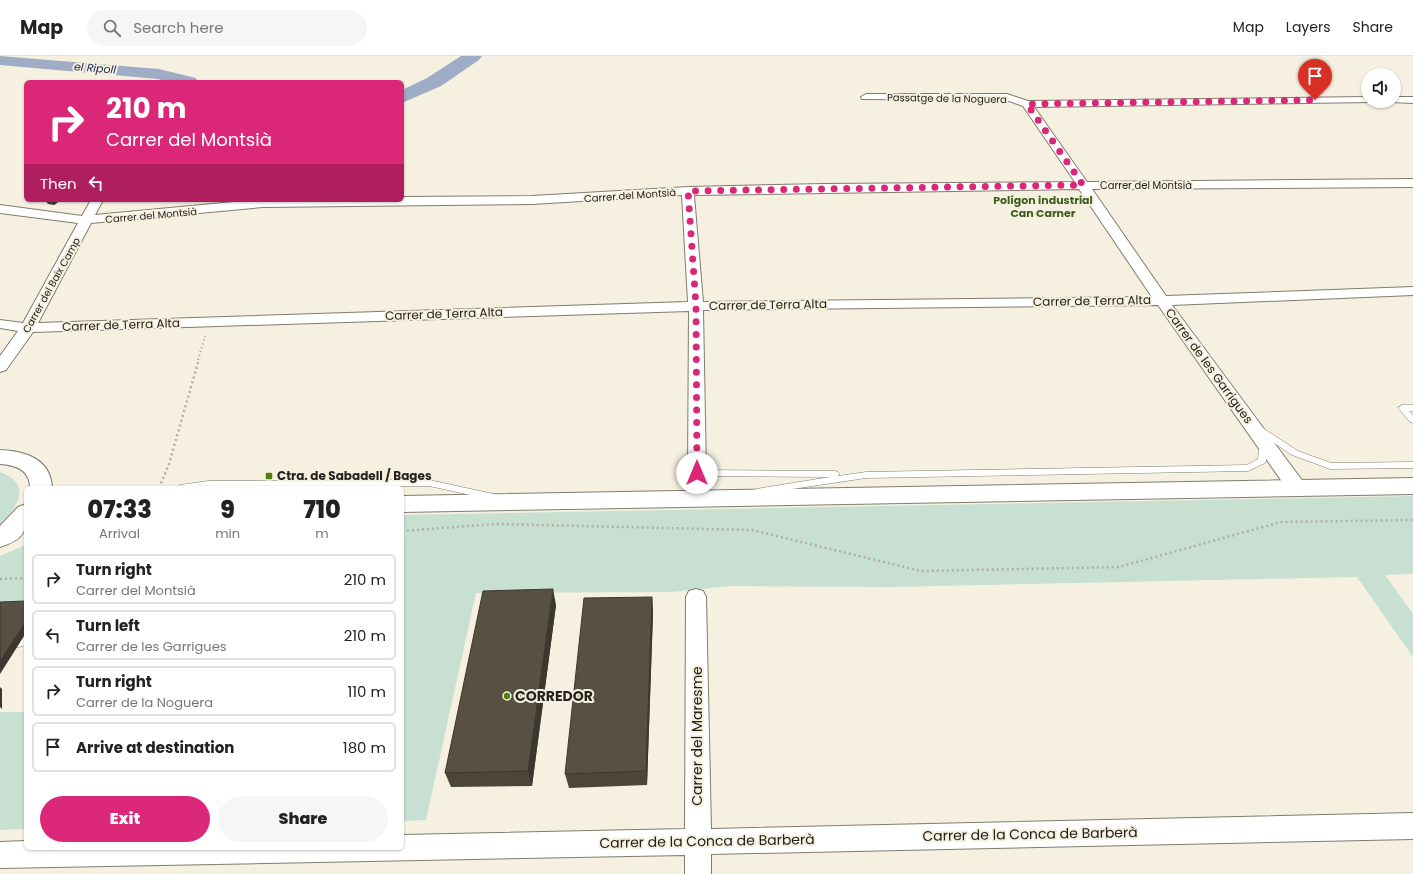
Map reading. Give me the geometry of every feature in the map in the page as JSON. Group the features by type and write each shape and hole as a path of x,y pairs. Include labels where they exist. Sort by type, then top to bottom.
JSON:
{"street":[{"name":"Passatge de la Noguera","path":"866,97 1007,97 1027,104 1361,100"},
{"path":"1401,100 1413,100"},
{"name":"Carrer de les Garrigues","path":"1027,104 1162,300 1297,488"},
{"name":"Carrer del Montsià","path":"404,201 532,200 688,191 1083,185 1413,183"},
{"path":"688,191 696,306 697,473"},
{"name":"Carrer del Baix Camp","path":"0,367 28,328 97,202"},
{"name":"Carrer del Montsià","path":"0,209 87,220 263,203 325,202"},
{"name":"Carrer de Terra Alta","path":"0,324 28,328 696,306 1162,300 1413,291"},
{"path":"0,457 9,457 26,461 37,470 42,481 41,486"},
{"path":"404,504 1413,486"},
{"path":"0,538 13,529 24,515"},
{"path":"0,542 24,535"},
{"name":"Carrer del Maresme","path":"696,597 698,874"},
{"name":"Carrer de la Conca de Barberà","path":"404,847 1413,826"},
{"name":"Carrer de la Conca de Barberà","path":"0,855 268,850"}],"lane":[{"path":"1413,408 1402,408 1413,420"},
{"path":"1250,422 1295,453 1330,466 1413,465"},
{"path":"697,473 866,474 1248,468 1262,461 1264,443"},
{"path":"715,499 866,474"},
{"path":"194,486 208,484 429,482 511,502"},
{"path":"0,637 23,641"},
{"path":"0,647 23,641"}],"path":[{"path":"160,486 169,464 210,322"},
{"path":"404,531 495,524 752,530 921,571 1119,567 1281,522 1413,520"},
{"path":"0,579 24,578"}],"green space":[{"path":"0,472 10,477 16,483 19,489 19,496 13,510 0,524"},
{"path":"1413,496 1413,574 1385,575 1413,614 1413,657 1357,577 890,587 732,586 670,592 476,593 426,820 404,821 404,515"},
{"path":"24,546 24,603 0,603 0,556"},
{"path":"0,712 24,712 24,829 0,830"}],"building":[{"name":"CORREDOR","path":"553,589 528,771 445,773 483,591"},
{"path":"652,597 646,771 565,774 584,598"},
{"path":"24,601 24,624 0,661 0,602"}],"waterway":[{"name":"el Ripoll","path":"404,96 434,82 473,56"},
{"name":"el Ripoll","path":"0,60 159,74 182,80"}],"place":[{"name":"Ctra. de Sabadell / Bages","path":"269,476"},
{"name":"CORREDOR","path":"507,696"}],"district":[{"name":"Polígon industrial Can Carner","path":"1043,206"}],"route":[{"path":"697,473 696,306 688,191 1083,185 1027,104 1315,100"}]}
